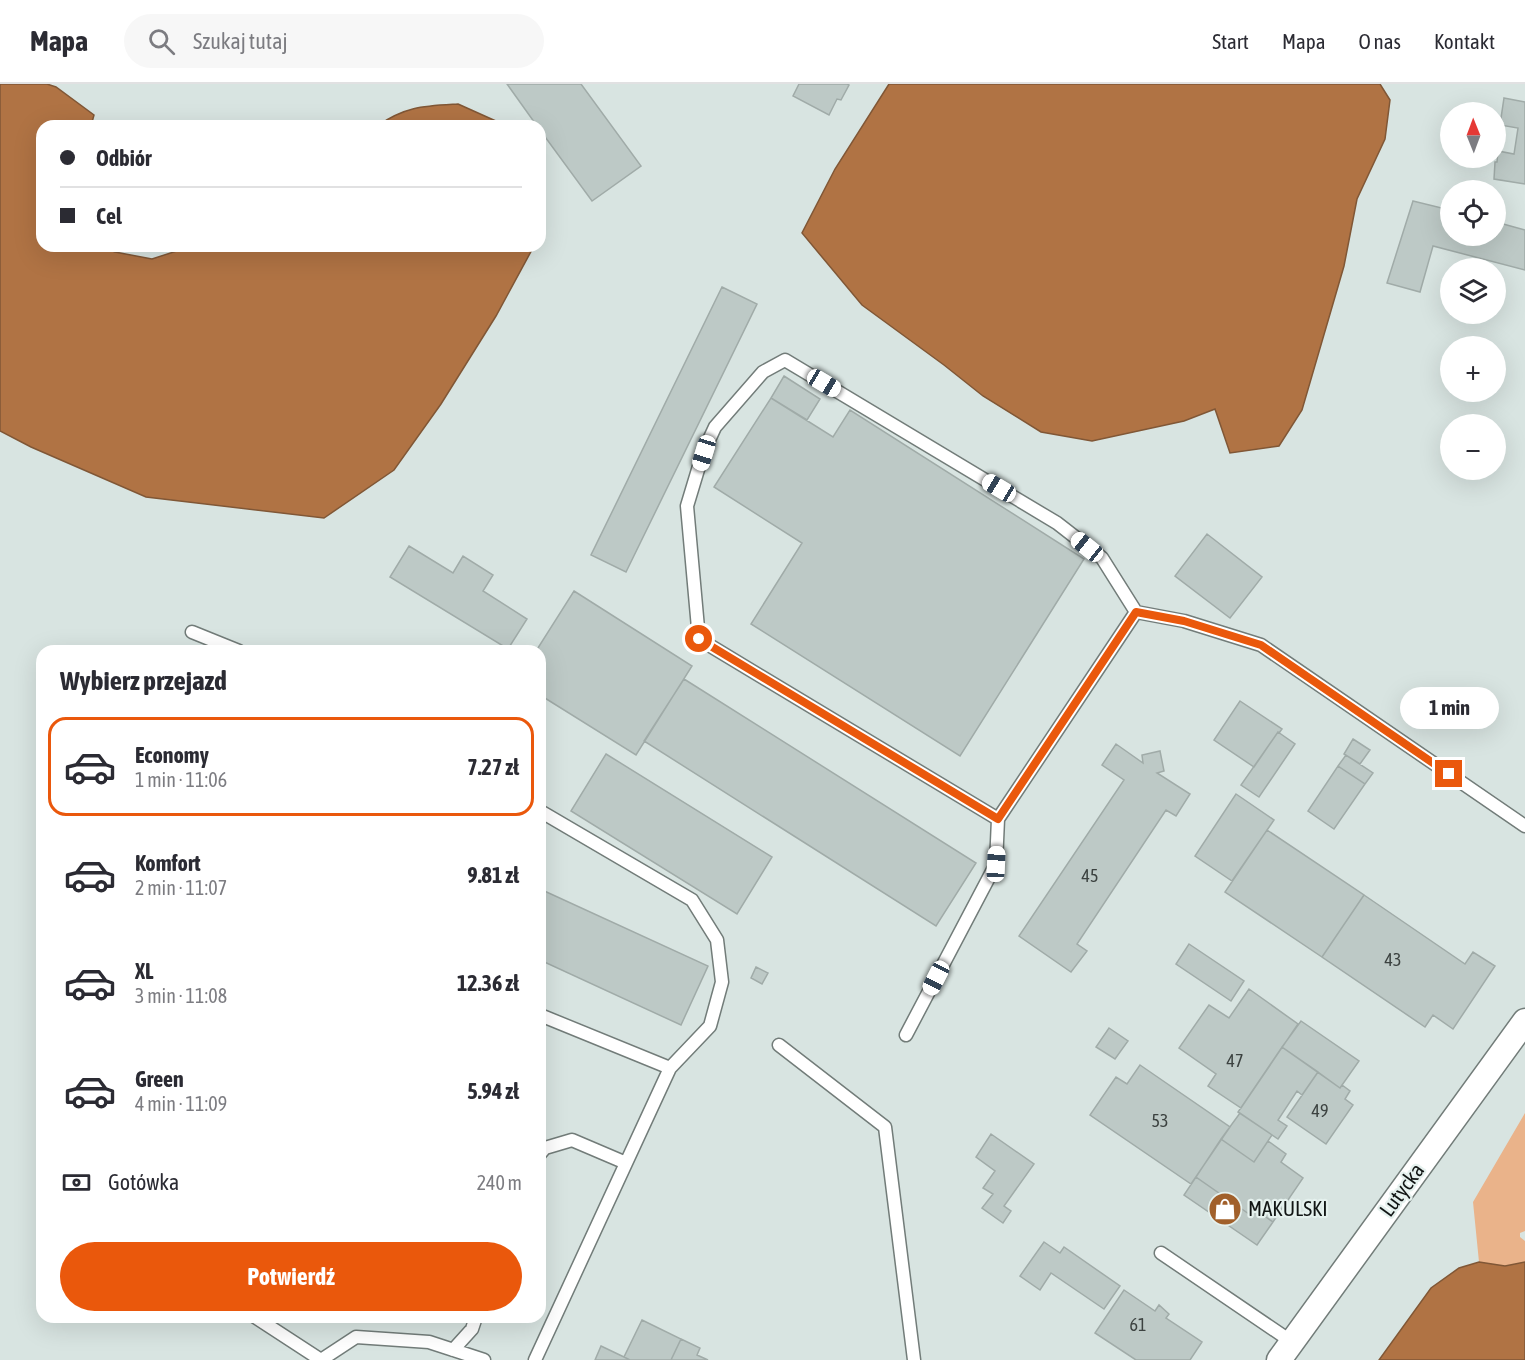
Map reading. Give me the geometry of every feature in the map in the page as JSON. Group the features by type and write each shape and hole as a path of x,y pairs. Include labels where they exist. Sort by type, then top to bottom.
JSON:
{"street":[{"name":"Lutycka","path":"1285,1351 1525,1021"}],"lane":[{"path":"998,819 699,639 687,506 715,427 763,372 785,360 1057,523 1102,558 1136,612 1184,621 1261,645 1525,825"},
{"path":"906,1035 996,864 998,819 1136,612"},
{"path":"192,632 224,645"},
{"path":"535,1360 670,1068 710,1026 722,982 717,940 692,900 546,815"},
{"path":"546,1017 670,1068"},
{"path":"779,1045 885,1127 914,1360"},
{"path":"546,1148 572,1140 626,1162"},
{"path":"1161,1253 1285,1351"},
{"path":"264,1323 321,1360 356,1337 429,1342 484,1360"},
{"path":"453,1350 472,1329 474,1323"}],"shaded area":[{"path":"0,84 47,84 56,87 94,115 93,120 36,120 36,252 115,252 152,259 174,252 531,252 496,316 441,404 394,470 324,518 146,497 31,447 0,431"},
{"path":"889,84 1380,84 1390,100 1385,139 1357,199 1344,266 1302,410 1279,446 1230,453 1215,409 1184,421 1092,441 1041,432 983,396 862,305 802,233 835,169"},
{"path":"458,104 494,120 386,120 406,111 435,105"},
{"path":"1525,1113 1525,1231 1520,1233 1520,1237 1525,1241 1525,1262 1505,1266 1479,1262 1473,1202"},
{"path":"1479,1262 1505,1266 1525,1262 1525,1360 1379,1360 1431,1288 1459,1268"}],"building":[{"path":"507,84 581,84 641,166 592,201 546,138 546,120 533,120"},
{"path":"799,84 849,85 841,100 837,99 829,115 793,96"},
{"path":"1504,98 1525,102 1525,184 1494,179 1495,168 1506,168 1506,152 1514,154 1518,128 1506,126 1506,102 1503,102"},
{"path":"1413,201 1440,208 1440,246 1506,246 1506,225 1525,230 1525,270 1506,265 1506,258 1479,258 1433,246 1420,292 1387,283"},
{"path":"722,287 757,304 626,572 591,555"},
{"path":"784,376 820,399 807,420 771,398"},
{"path":"771,398 833,437 850,410 1084,559 960,756 751,624 802,543 714,487"},
{"path":"1207,534 1262,577 1230,618 1175,576"},
{"path":"409,546 453,573 463,556 493,575 483,591 527,619 511,645 501,645 390,577"},
{"path":"574,591 692,666 636,755 546,699 546,645 540,645"},
{"path":"684,679 976,863 936,926 644,741"},
{"path":"1240,701 1282,729 1254,767 1214,740"},
{"path":"1278,732 1295,744 1259,797 1241,785"},
{"path":"1353,739 1370,750 1360,764 1344,754"},
{"path":"1116,744 1143,763 1142,755 1160,751 1164,771 1157,773 1190,794 1176,816 1166,810 1077,944 1087,951 1071,972 1019,936 1124,780 1102,765"},
{"path":"606,754 772,857 737,914 571,811"},
{"path":"1346,755 1373,773 1365,784 1338,766"},
{"path":"1338,766 1365,784 1334,829 1308,811"},
{"path":"1236,794 1274,820 1232,881 1195,856"},
{"path":"1267,830 1364,895 1322,957 1225,892"},
{"path":"546,892 708,966 681,1025 546,963"},
{"path":"1364,895 1465,964 1473,952 1495,966 1453,1029 1433,1015 1425,1027 1322,957"},
{"path":"1189,944 1244,981 1231,1001 1176,964"},
{"path":"756,967 768,973 762,984 751,978"},
{"path":"1249,989 1298,1024 1241,1108 1208,1086 1216,1074 1179,1048 1209,1005 1229,1018"},
{"path":"1301,1021 1359,1061 1340,1088 1282,1047"},
{"path":"1109,1028 1128,1041 1115,1059 1096,1047"},
{"path":"1282,1047 1318,1072 1302,1095 1297,1091 1278,1120 1287,1126 1278,1139 1238,1112"},
{"path":"1140,1065 1230,1127 1191,1184 1090,1115 1116,1077 1127,1084"},
{"path":"1318,1072 1340,1088 1342,1085 1350,1091 1345,1099 1353,1105 1326,1144 1287,1117"},
{"path":"1240,1113 1272,1135 1254,1162 1221,1139"},
{"path":"991,1134 1034,1164 1004,1206 1011,1211 1003,1223 982,1208 993,1194 983,1188 995,1171 976,1157"},
{"path":"1221,1139 1254,1162 1268,1141 1286,1154 1281,1162 1303,1178 1273,1222 1253,1208 1249,1214 1196,1177"},
{"path":"1196,1177 1249,1214 1253,1208 1273,1222 1257,1245 1184,1195"},
{"path":"1044,1242 1060,1253 1064,1247 1120,1286 1104,1309 1051,1273 1040,1290 1020,1276"},
{"path":"1124,1290 1155,1311 1159,1305 1169,1314 1166,1318 1202,1342 1190,1360 1136,1360 1095,1333"},
{"path":"642,1320 681,1339 671,1360 630,1360 624,1357"},
{"path":"681,1339 700,1348 697,1355 708,1360 671,1360"},
{"path":"601,1346 624,1357 630,1360 595,1360"}],"place":[{"name":"MAKULSKI","path":"1225,1209"}],"route":[{"path":"699,639 998,819 1136,612 1184,621 1261,645 1449,774"}]}
